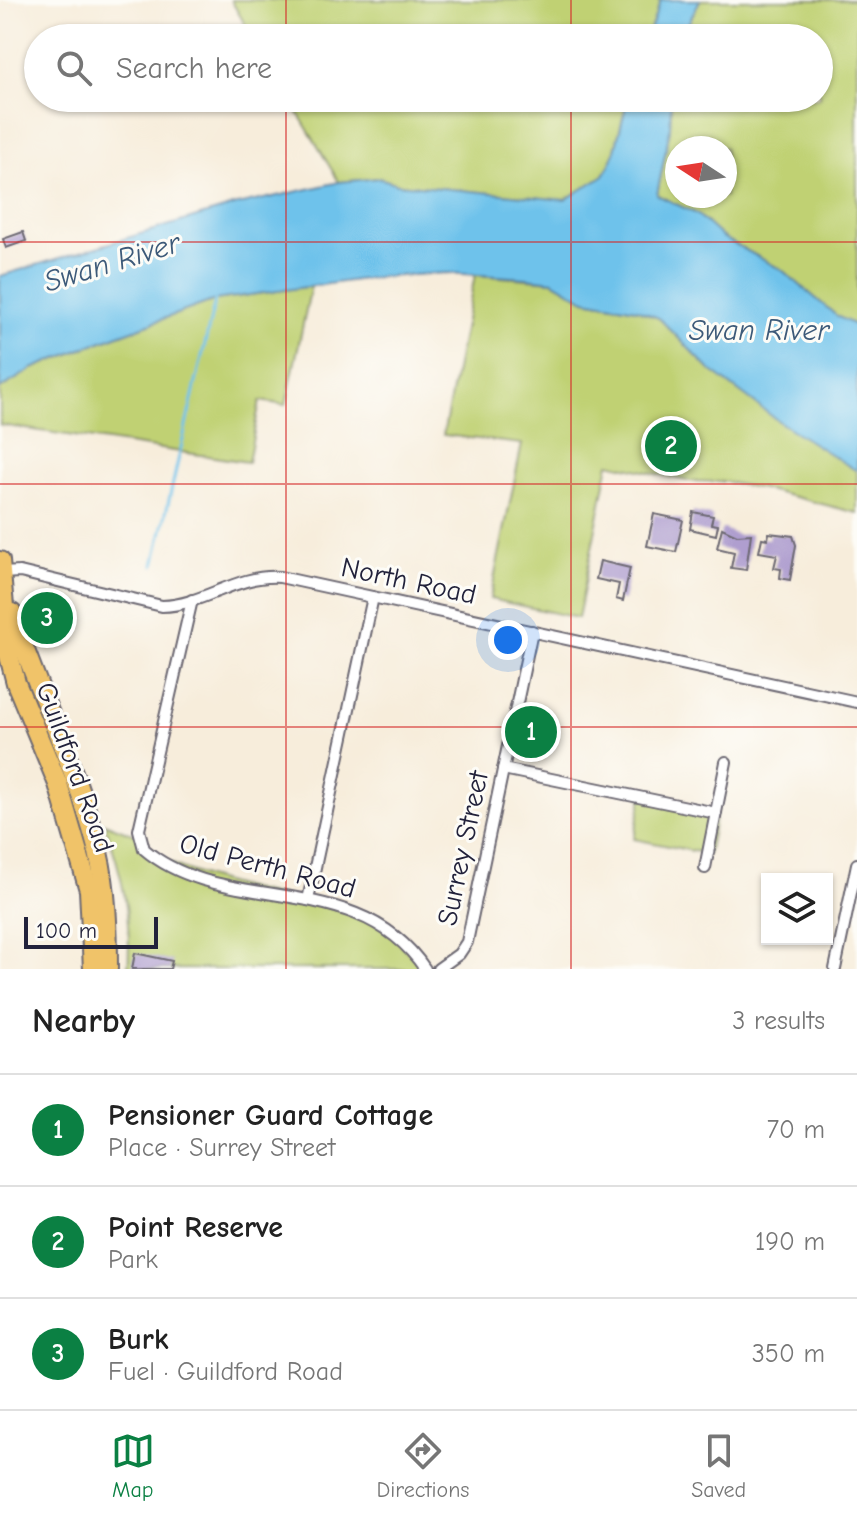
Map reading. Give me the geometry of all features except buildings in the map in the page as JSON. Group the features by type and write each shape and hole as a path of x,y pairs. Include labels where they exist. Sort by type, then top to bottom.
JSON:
{"highway":[{"name":"Guildford Road","path":"2,573 8,652 16,683 58,784 89,890 93,969"},
{"name":"Guildford Road","path":"2,573 26,655 81,793 94,838 105,892 108,969"}],"street":[{"name":"North Road","path":"2,573 20,572 162,606 192,600 242,580 269,576 857,702"},
{"path":"308,900 373,597"},
{"name":"Old Perth Road","path":"192,600 138,836 144,849 190,874 354,912 380,925 412,952 425,969"},
{"name":"Surrey Street","path":"438,969 459,954 467,942 532,631"},
{"path":"705,868 726,762"},
{"path":"503,769 716,813"},
{"path":"835,969 857,864"}],"green space":[{"path":"231,0 661,0 652,24 245,24"},
{"path":"700,0 857,0 857,326 838,317 782,270 722,237 697,214 684,208 737,208 737,136 669,136 671,112 833,112 833,24 688,24"},
{"path":"297,112 624,112 613,158 604,176 564,200 398,184 379,178 339,182"},
{"path":"665,154 665,199 657,195"},
{"path":"475,275 553,281 585,300 636,309 659,318 709,369 857,471 857,513 767,490 727,482 687,481 609,463 578,618 490,599 522,444 443,435"},
{"path":"311,286 286,405 260,401 248,462 0,425 0,389 32,369 215,300"},
{"path":"642,798 716,813 708,854 634,839"},
{"path":"104,823 138,836 151,851 174,865 240,887 364,917 388,933 425,969 128,969 124,894"}],"water":[{"path":"661,0 700,0 688,24 652,24"},
{"name":"Swan River","path":"624,112 671,112 657,195 665,199 665,208 684,208 697,214 722,237 782,270 838,317 857,326 857,471 781,423 709,369 659,318 636,309 585,300 553,281 526,278 447,273 378,277 215,300 32,369 0,389 0,276 237,205 339,182 379,178 398,184 565,200 604,175 613,158"}],"waterway":[{"path":"154,565 215,300"}],"place":[{"name":"Point Reserve","path":"671,446"},
{"name":"Burk","path":"47,618"},
{"name":"Pensioner Guard Cottage","path":"531,732"}]}
